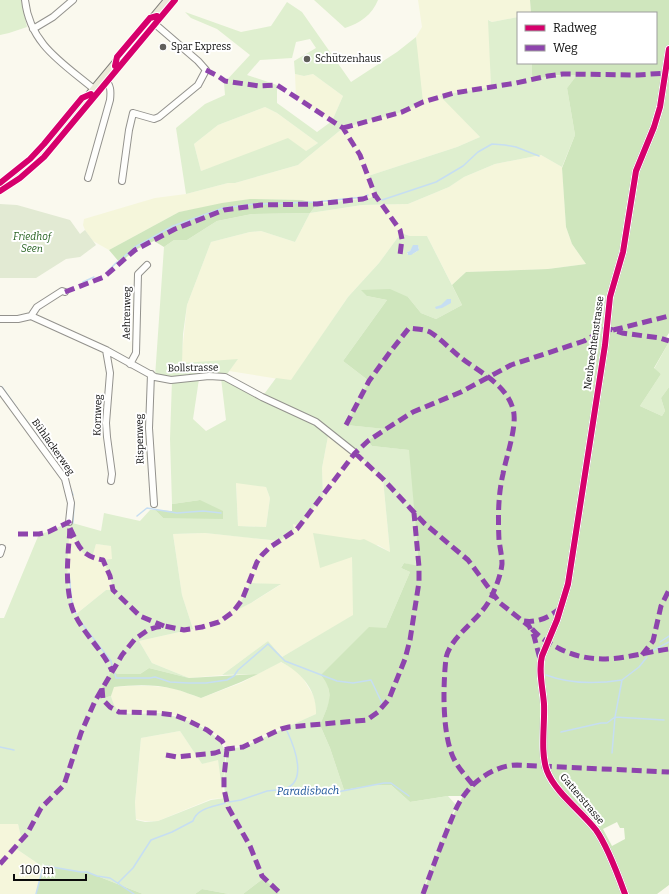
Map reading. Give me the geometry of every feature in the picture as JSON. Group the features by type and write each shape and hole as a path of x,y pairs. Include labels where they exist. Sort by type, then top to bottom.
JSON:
{"main road":[{"path":"0,187 18,175 38,158 169,0"}],"street":[{"path":"25,0 26,12 33,29 42,44 95,90"},
{"path":"33,29 53,16 73,0"},
{"path":"122,181 133,112 154,119 159,117 198,86 206,70 198,61 155,24 151,23"},
{"name":"Neubrechtenstrasse","path":"548,643 560,613 568,584 605,345 610,302 623,252 634,177 658,114 664,87 669,49"},
{"path":"88,178 110,100 111,91 109,83 104,78"},
{"name":"Aehrenweg","path":"130,364 136,354 138,274 147,265"},
{"path":"0,319 31,316 37,307 62,291 65,292"},
{"name":"Bollstrasse","path":"31,316 106,350 155,377 171,380 209,376 225,377 262,397 319,423 356,453"},
{"name":"Kornweg","path":"106,350 110,373 106,423 112,474 111,481"},
{"name":"Rispenweg","path":"151,374 149,428 154,504"},
{"name":"Bühlackerweg","path":"0,390 65,479 71,503 69,522"},
{"name":"Gatterstrasse","path":"548,643 542,656 541,666 544,703 544,752 547,769 553,781 597,832 604,844 625,894"}],"green space":[{"path":"0,0 21,0 27,27 0,35"},
{"path":"314,0 378,0 365,18 356,24 345,28"},
{"path":"418,0 530,0 531,12 517,12 517,17 492,22 489,20 491,87 441,96 480,137 457,147 368,176 375,195 368,198 317,204 302,200 250,199 179,212 109,250 93,241 85,230 83,225 84,219 155,198 186,194 228,183 235,183 298,165 343,128 402,112 417,51 416,37 422,27"},
{"path":"530,0 669,0 669,333 665,339 669,342 654,368 661,374 640,406 662,416 665,411 661,398 669,387 669,885 657,894 419,894 424,891 446,831 463,796 448,796 410,802 391,785 374,785 344,790 330,748 320,725 329,700 328,688 321,675 369,627 386,628 410,572 401,568 404,563 419,566 409,450 372,446 368,441 385,429 346,425 369,381 343,361 387,300 367,296 361,290 390,289 408,297 421,313 436,319 462,305 452,285 466,272 548,269 586,264 572,244 566,227 562,168 575,135 567,88 577,75 556,75 534,79 532,75 532,64 657,64 657,12 531,12","holes":["617,822 620,828 624,828 625,839 612,846 603,829"]},
{"path":"287,2 302,12 351,82 397,52 416,37 423,102 402,112 343,128 298,165 235,183 228,183 186,194 176,128 205,104 225,95 224,83 250,55 217,29 191,18 185,12 241,32 271,26","holes":["310,39 316,48 294,61 295,74 304,76 313,74 343,96 332,121 317,132 277,103 277,85 247,75 260,60 292,58 296,42","265,107 277,113 318,143 306,151 288,138 201,171 194,144 218,125"]},
{"path":"517,17 517,64 532,64 532,75 548,76 578,74 567,88 575,135 562,167 541,155 495,164 464,177 449,187 408,204 362,205 310,213 317,204 370,198 375,195 368,176 457,147 480,137 440,96 491,87 488,20 492,22"},
{"path":"295,74 304,76 313,74 343,96 332,121 296,98"},
{"path":"265,107 277,113 318,143 306,151 241,157 201,171 194,144 218,125"},
{"path":"541,155 562,167 566,227 572,244 586,264 548,269 466,272 452,285 427,236 410,236 401,233 379,263 348,297 291,381 229,371 237,360 181,363 187,305 211,242 250,232 261,231 295,242 310,213 362,205 408,204 449,187 464,177 495,164"},
{"path":"250,199 302,200 317,204 310,213 252,214 217,221 187,240 174,240 164,247 154,241 135,250 120,263 109,250 179,212"},
{"name":"Friedhof Seen","path":"0,204 17,205 70,220 80,234 85,230 96,245 80,257 66,259 36,278 0,278"},
{"path":"310,213 295,242 261,231 250,232 211,242 187,305 183,334 182,363 238,359 225,377 199,379 193,419 206,431 226,420 221,378 262,397 276,378 291,380 348,297 379,263 401,233 410,236 427,236 462,305 436,319 421,313 408,297 367,296 387,300 343,361 369,381 346,425 386,429 369,441 372,446 410,450 419,567 404,563 401,568 410,572 386,628 328,683 330,701 320,725 330,748 344,790 374,785 391,785 410,802 448,796 456,805 422,892 419,894 279,894 264,878 243,894 229,894 202,889 195,894 143,894 87,872 46,866 43,867 15,848 22,841 18,824 0,824 0,618 4,618 39,534 48,532 69,522 101,531 104,513 140,521 150,510 155,510 163,518 200,500 172,504 170,439 172,380 155,377 164,247 174,240 187,240 217,221 252,214","holes":["414,245 418,246 419,249 415,253 407,254 407,252 410,251","329,431 359,456 383,479 390,552 364,539 360,540 313,533 320,568 352,557 353,615 282,657 268,641 222,675 258,674 281,662 295,671 311,690 316,705 316,714 243,747 227,749 224,780 225,798 211,800 158,821 145,822 136,820 135,803 141,738 180,731 202,764 218,760 222,789 225,753 220,742 214,735 195,724 174,716 156,713 123,713 115,707 111,696 104,698 102,688 117,674 140,674 149,668 189,678 152,663 139,641 193,629 182,595 173,534 205,533 280,541 294,530 293,524 299,526 323,496 322,468","236,483 266,487 270,498 266,527 238,526","70,529 83,553 92,558 96,544 111,546 112,559 103,560 110,576 113,590 106,590 75,615 68,583"]},
{"path":"669,342 669,387 661,398 665,411 662,416 640,406 661,374 654,369"},
{"path":"329,431 359,456 383,479 390,552 378,545 352,557 354,615 282,657 268,641 222,675 189,678 152,663 139,641 193,629 182,595 173,534 205,533 281,541 293,524 323,496 322,468","holes":["250,583 280,585 251,603 233,611 242,600"]},
{"path":"236,482 266,487 270,498 266,527 238,526"},
{"path":"200,500 223,511 223,519 163,518 155,510 172,511 172,504"},
{"path":"70,528 83,553 92,558 96,544 112,546 112,560 104,560 113,590 106,590 75,615 70,601 67,581"},
{"path":"250,583 281,584 251,603 233,612 242,600"},
{"path":"280,662 291,667 301,675 313,695 316,704 316,714 242,745 227,747 222,740 208,729 175,715 157,712 134,713 120,711 114,706 111,696 113,687 152,686 173,688 201,698 241,683"},
{"path":"149,668 189,678 258,674 201,698 174,689 144,685 114,687 111,696 104,698 102,688 112,671 117,674 140,674"},
{"path":"180,731 202,764 218,759 224,798 211,799 158,821 136,819 135,804 141,738"},
{"path":"0,824 18,824 22,841 15,848 43,867 36,894 0,894"},
{"path":"46,866 87,872 143,894 36,894 43,867"},
{"path":"264,878 279,894 243,894"},
{"path":"202,889 229,894 195,894"}],"water":[{"path":"413,245 418,245 419,250 411,255 408,255 407,252 410,251"},
{"path":"447,299 451,299 451,303 442,308 436,309 435,307 441,305"}],"waterway":[{"path":"382,200 436,182 463,166 478,152 492,144 516,147 539,156"},
{"path":"261,204 315,202 364,197 368,195"},
{"path":"119,261 135,247 173,226 223,208 254,204"},
{"path":"107,272 117,262"},
{"path":"83,282 94,277"},
{"path":"2,387 17,408"},
{"path":"23,416 56,462"},
{"path":"68,482 73,495"},
{"path":"73,523 74,504"},
{"path":"137,516 147,508 177,513 203,511 221,513"},
{"path":"69,573 72,604 76,614"},
{"path":"79,620 111,661 112,665"},
{"path":"660,642 669,636"},
{"path":"652,651 669,642"},
{"path":"115,674 116,678 155,677 170,682 188,683 206,683 227,680 234,676 238,670 268,644 285,661 337,681 353,683 371,680 382,703"},
{"path":"612,753 615,717 622,680 639,667 647,657"},
{"path":"546,675 574,682 603,682 622,680"},
{"path":"561,732 607,723 615,717 664,720"},
{"path":"279,790 289,787 294,782 297,774 298,766 296,756 287,731"},
{"path":"0,747 14,750"},
{"name":"Paradisbach","path":"229,802 241,800 267,791 277,790 289,793 337,792 384,783 391,783 409,796"},
{"name":"Paradisbach","path":"118,883 133,868 151,840 172,832 193,821 198,813 225,803"},
{"path":"36,894 43,867 46,866 87,872 97,876 110,878 134,894"}],"marked path":[{"path":"206,70 225,81 259,86 277,85 343,128 360,155 375,195 400,230 402,239 400,255"},
{"path":"343,128 402,112 423,102 454,93 548,76 563,74 638,75 666,73 667,75"},
{"path":"65,292 104,277 135,250 175,229 224,210 261,205 317,204 363,199 375,195"},
{"path":"613,330 669,316"},
{"path":"346,425 369,381 409,328 430,332 460,357 491,379 504,392 513,409 513,432 501,482 499,498 499,540 502,564 500,575 489,602 454,641 446,658 444,709 449,747 455,761 473,785"},
{"path":"0,864 27,834 41,808 64,785 81,733 95,701 122,655 135,639 148,630 157,627 164,626 184,630 202,627 219,622 233,612 242,600 257,562 262,555 269,548 297,529 355,453 368,441 413,412 461,392 511,365 584,341 607,328 622,333 660,338 669,341"},
{"path":"355,453 383,479 424,523 468,560 500,603 529,626 534,636 540,659"},
{"path":"166,755 177,757 215,753 227,749 243,747 281,729 367,720 378,712 389,699 405,659 410,640 419,582 414,513"},
{"path":"18,534 39,534 48,532 69,522 68,578 70,600 77,619 102,653 112,671"},
{"path":"70,528 85,553 103,560 110,576 113,590 140,616 164,626"},
{"path":"642,655 653,641 661,606 669,590"},
{"path":"524,621 544,619 560,608"},
{"path":"532,629 538,635 560,649 574,655 588,658 601,659 627,657 669,649"},
{"path":"102,688 103,700 110,707 119,712 174,715 207,730 222,741 227,749 224,789 228,807 250,846 262,876 281,894"},
{"path":"423,894 453,815 460,802 475,783 495,770 502,767 517,765 669,772"}],"cycle path":[{"path":"0,191 20,178 44,157 175,0"},
{"path":"115,66 117,57 150,18 157,16"},
{"path":"625,894 605,844 590,823 556,787 547,771 544,755 544,704 540,668 542,656 557,620 568,584 605,345 610,297 623,252 636,171 654,127 660,107 669,49"},
{"path":"0,183 30,159 82,98 91,94"}],"place":[{"name":"Spar Express","path":"163,47"},
{"name":"Schützenhaus","path":"307,59"}]}
